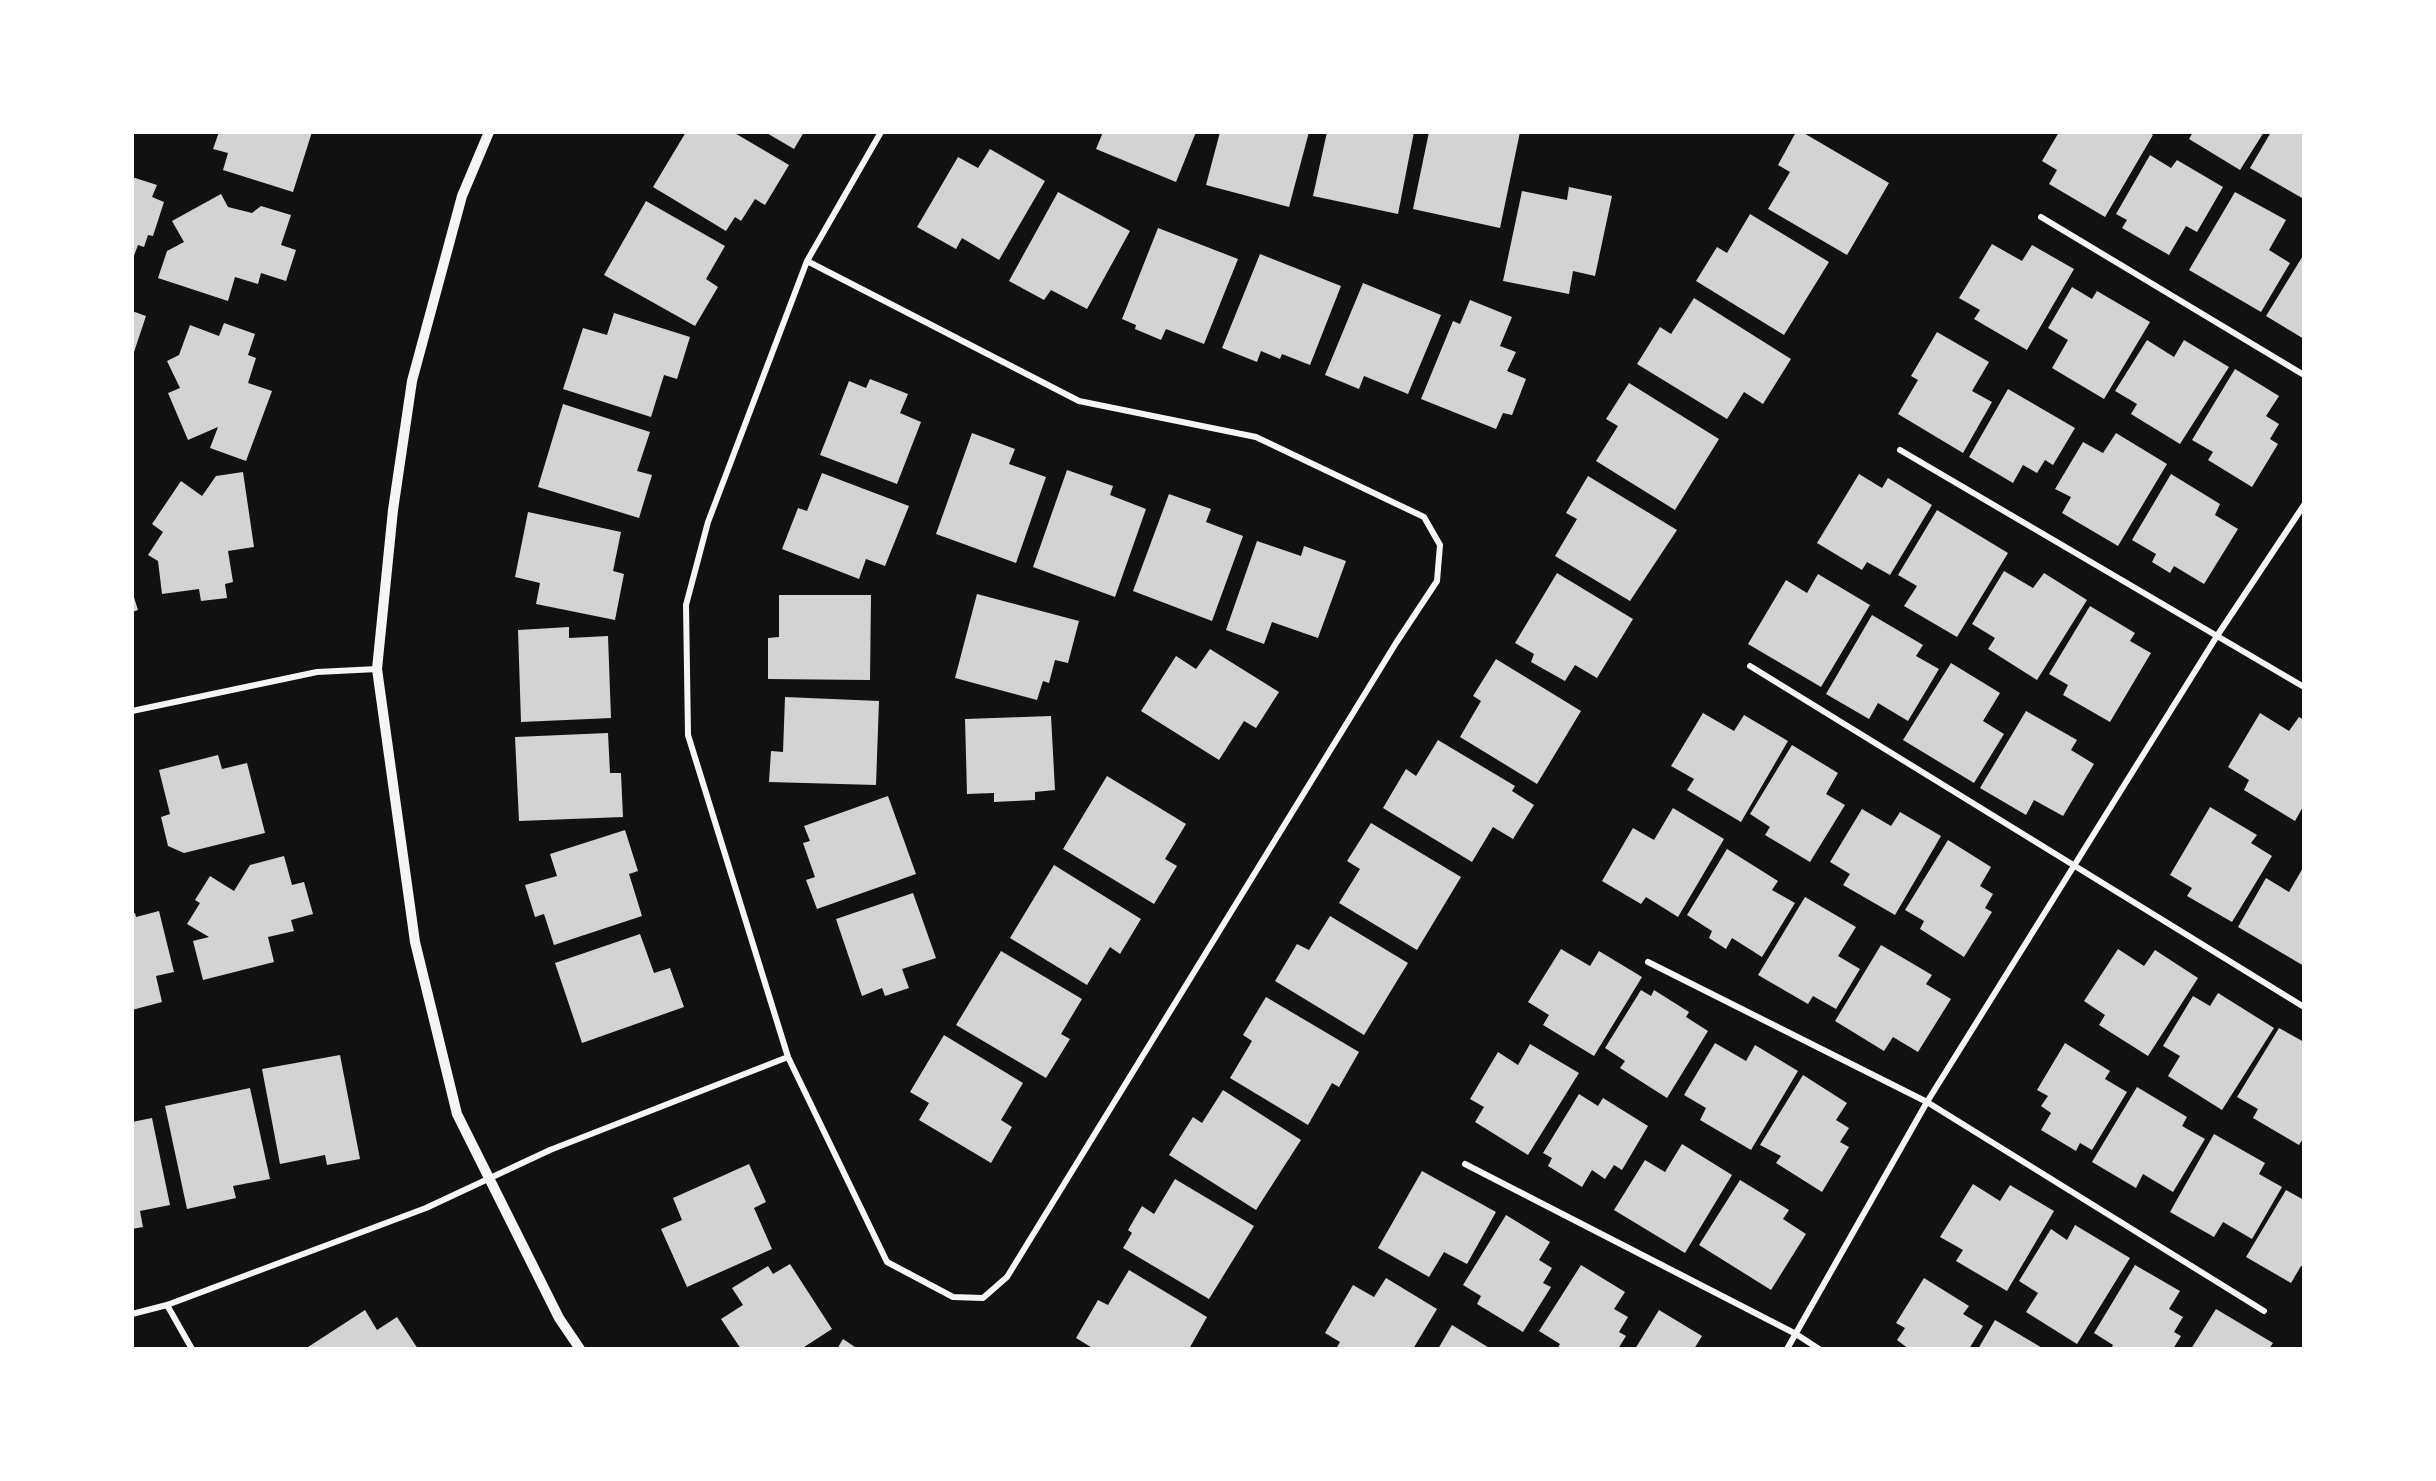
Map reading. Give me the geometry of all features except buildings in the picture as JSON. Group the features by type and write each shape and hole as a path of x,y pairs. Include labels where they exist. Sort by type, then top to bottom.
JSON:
{"street":[{"path":"489,132 462,196 412,381 393,510 377,669 415,942 457,1114 559,1318 580,1349"},
{"path":"807,261 1079,401 1256,437 1424,517 1440,545 1437,581 1396,643 1007,1277 983,1298 953,1298 887,1262 788,1058 688,735 686,605 708,522 807,261 881,132"},
{"path":"2041,217 2304,375"},
{"path":"1900,450 2304,687"},
{"path":"1787,1349 1927,1102 2077,865 2217,636 2304,505"},
{"path":"1750,666 2077,865 2304,1007"},
{"path":"132,711 317,672 377,669"},
{"path":"1648,963 1927,1102 2264,1311"},
{"path":"132,1314 167,1305 426,1208 550,1150 788,1058"},
{"path":"1465,1164 1796,1334 1819,1349"},
{"path":"167,1305 192,1349"}]}
